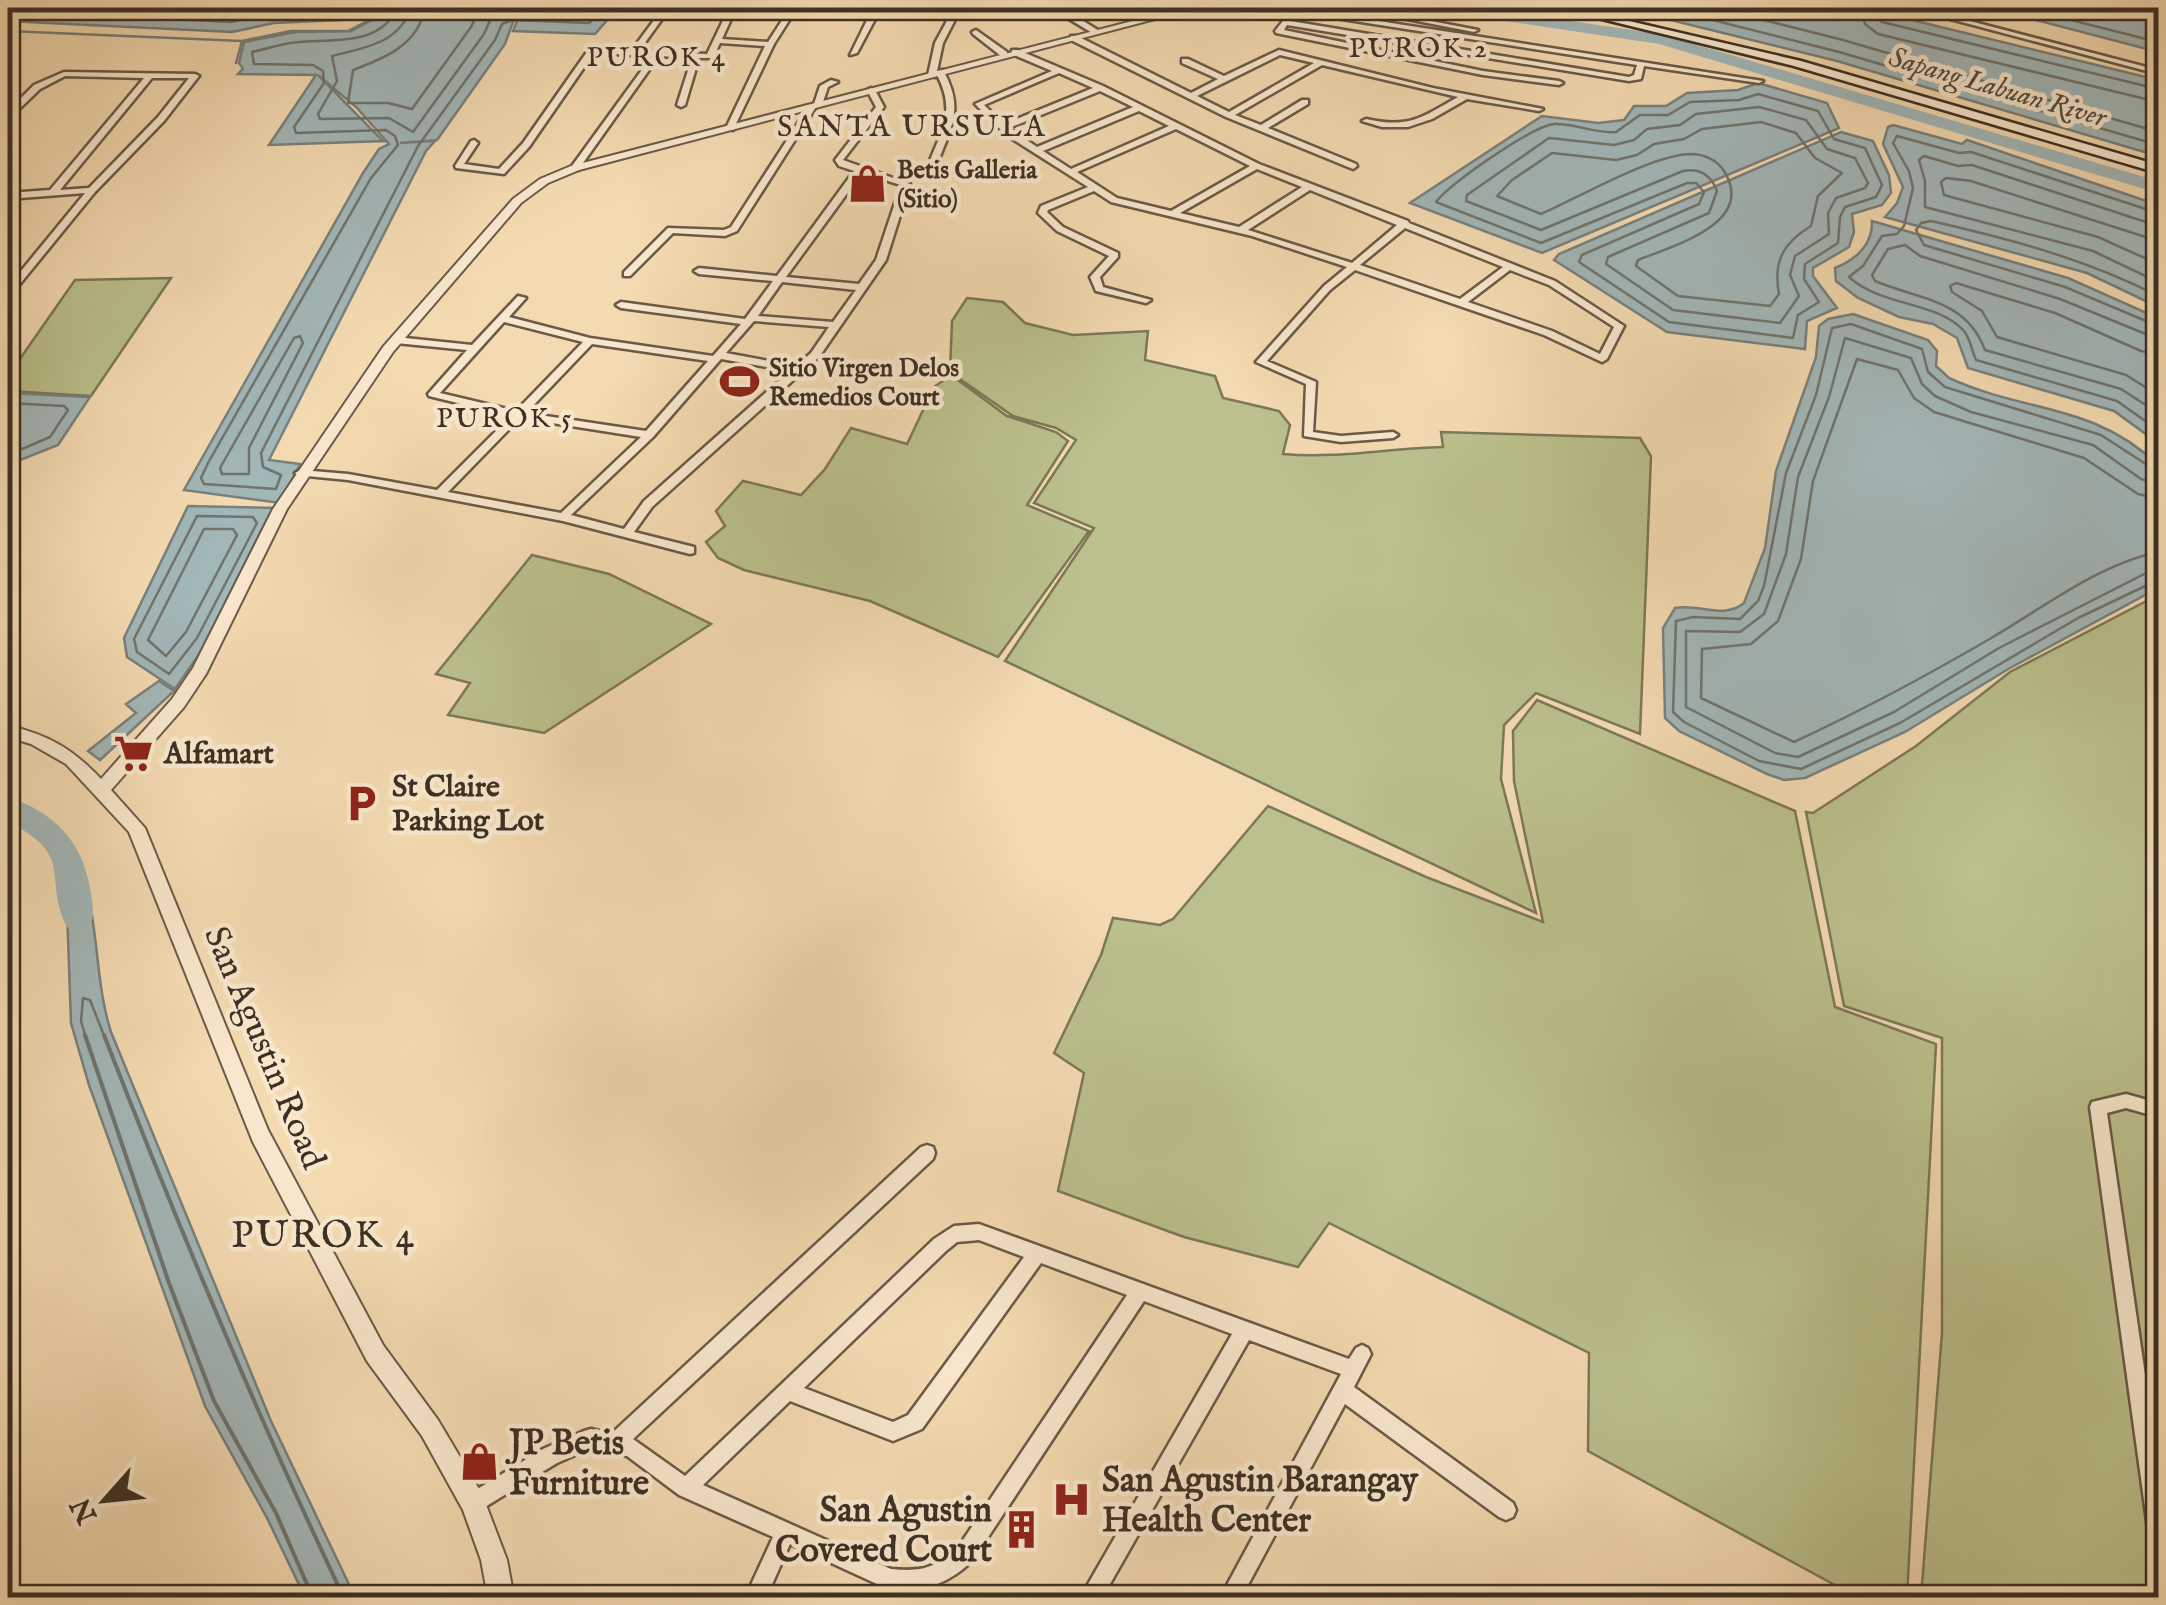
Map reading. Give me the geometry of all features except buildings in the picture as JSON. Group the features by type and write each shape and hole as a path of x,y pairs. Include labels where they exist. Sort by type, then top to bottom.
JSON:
{"main road":[{"path":"1562,8 1832,72 2158,169"}],"street":[{"path":"634,53 666,8"},
{"path":"474,143 458,166 501,172 526,145 592,50 710,56 732,8"},
{"path":"730,128 770,44 793,8"},
{"path":"852,53 877,8"},
{"path":"957,8 939,43 936,73 948,87 953,118 933,163 972,176"},
{"path":"102,790 178,703 200,670 280,508 396,340 517,200 544,180 575,168 1097,32 1165,10 1192,8"},
{"path":"1280,8 1759,81"},
{"path":"1354,8 1484,32 1492,35 1491,41"},
{"path":"1913,8 2158,72"},
{"path":"1059,9 1097,32"},
{"path":"1295,10 1279,32 1483,73 1559,83"},
{"path":"1288,22 1629,80 1638,76 1641,63"},
{"path":"976,32 1010,53 1058,71 1100,88 1256,166 1552,283 1620,326 1602,360 1548,333 1462,302 1241,230 1114,200 1004,127 980,103 1058,71"},
{"path":"1074,38 1228,115 1353,166"},
{"path":"718,41 770,44"},
{"path":"1191,96 1278,52 1539,110"},
{"path":"575,168 656,55"},
{"path":"681,106 694,58"},
{"path":"1184,61 1224,79"},
{"path":"1228,115 1320,63"},
{"path":"53,192 150,75"},
{"path":"8,115 37,87 57,76 195,76 161,119 92,190 8,293"},
{"path":"627,274 671,230 734,230 816,106 822,88 834,82"},
{"path":"1004,127 1100,88"},
{"path":"629,531 648,504 815,355 880,260 906,184 839,160 880,107 870,90"},
{"path":"1366,121 1394,128 1412,126 1466,96"},
{"path":"1261,129 1305,102"},
{"path":"1037,150 1138,108"},
{"path":"1070,172 1176,126"},
{"path":"1172,214 1256,166"},
{"path":"563,518 649,435 750,320 860,169"},
{"path":"1241,230 1309,187"},
{"path":"1094,188 1044,208 1042,213 1060,230 1115,255 1095,277 1099,289 1146,300"},
{"path":"8,196 92,190"},
{"path":"1393,435 1342,439 1308,434 1311,382 1262,362 1327,288 1405,223"},
{"path":"1462,302 1512,265"},
{"path":"700,271 859,287"},
{"path":"521,298 433,394 520,415 649,435"},
{"path":"620,305 836,325"},
{"path":"503,319 590,341 799,370"},
{"path":"396,340 472,348"},
{"path":"440,494 590,341"},
{"path":"301,473 348,477 629,531 690,550"},
{"name":"San Agustin Road","path":"8,731 37,740 72,759 136,828 254,1121 376,1353 430,1428 473,1503 494,1560 500,1598"},
{"path":"2158,1110 2126,1101 2098,1107 2158,1529"},
{"path":"614,1444 927,1152"},
{"path":"686,1488 954,1234 978,1232 1245,1329 1358,1362 1230,1598"},
{"path":"788,1391 893,1432 904,1430 914,1422 1036,1256"},
{"path":"473,1503 562,1449 590,1438 652,1460 686,1488 785,1532 885,1588 932,1578 950,1570 966,1552 1142,1290"},
{"path":"1090,1598 1245,1329"},
{"path":"1342,1390 1506,1510"},
{"path":"755,1598 785,1532"}],"green space":[{"path":"171,278 91,396 8,391 8,376 75,280"},
{"path":"967,298 1003,302 1025,323 1073,335 1148,331 1145,360 1215,376 1223,398 1279,411 1290,425 1283,454 1443,447 1441,432 1640,438 1651,456 1640,734 1536,693 1504,725 1501,779 1536,913 1005,661 1094,528 1034,503 1076,440 1056,428 1013,416 950,372 952,321"},
{"path":"951,375 1007,416 1056,432 1068,441 1027,505 1089,531 998,657 870,601 744,570 718,558 706,542 725,526 716,511 743,481 801,495 825,469 851,428 907,444 934,387"},
{"path":"532,555 609,574 711,624 544,733 448,715 470,683 436,674"},
{"path":"2158,595 2158,1597 1921,1597 1942,1333 1942,1038 1844,1006 1806,812 1813,813 1916,746 2010,672"},
{"path":"1537,700 1795,811 1835,1007 1936,1044 1907,1597 1857,1597 1588,1451 1589,1353 1329,1223 1298,1267 1184,1237 1058,1191 1084,1073 1054,1053 1101,955 1113,918 1160,925 1173,919 1268,806 1426,877 1543,922 1514,781 1513,731"}],"water":[{"path":"8,8 367,8 342,20 274,23 232,32 8,21"},
{"path":"395,8 518,8 505,44 437,140 400,143 435,141 426,151 269,460 300,464 280,503 184,490 363,173 379,149 389,144 356,107 318,75 383,141 269,145 316,75 238,74 243,69 239,63 244,42 296,32 351,31"},
{"path":"522,8 618,8 595,34 513,31"},
{"name":"Sapang Labuan River","path":"1622,8 1863,8 2158,80 2158,156 1837,61"},
{"path":"1990,8 2158,8 2158,52"},
{"path":"1758,83 1827,103 1839,128 1542,253 1410,203 1542,116 1598,123 1624,120 1634,106 1666,106 1687,93 1738,90"},
{"path":"1893,125 1962,144 1967,140 2158,205 2158,307 2087,273 1885,217 1897,203 1903,187 1883,144 1888,127"},
{"path":"1841,132 1873,141 1889,175 1891,193 1882,205 1852,214 1854,232 1849,247 1813,268 1813,276 1837,308 1807,321 1805,349 1667,332 1554,260 1559,254"},
{"path":"1872,221 2068,278 2158,318 2158,443 2114,411 1968,368 1957,338 1933,324 1899,317 1858,298 1836,281 1835,268 1861,250 1872,230"},
{"path":"1853,314 1928,340 1937,351 1936,366 1949,378 2084,419 2134,445 2158,465 2158,588 2010,668 1905,732 1805,778 1784,780 1679,731 1665,718 1663,628 1675,608 1719,611 1744,603 1765,548 1776,471 1816,357 1819,326 1828,319"},
{"path":"8,393 90,397 58,445 8,465"},
{"path":"188,506 276,508 206,644 175,689 127,657 124,638"},
{"path":"159,681 174,691 100,760 88,751 136,713 126,704"},
{"path":"81,874 111,1032 271,1421 355,1597 305,1597 205,1406 89,1085 71,1023 66,881"}],"waterway":[{"path":"242,41 291,31 348,31 392,8"},
{"path":"1452,8 1660,39 2158,187"},
{"path":"8,31 242,41"},
{"path":"236,63 242,41"},
{"path":"8,809 43,828 63,850 73,878 78,918"}],"place":[{"name":"Betis Galleria (Sitio)","path":"867,183"},
{"name":"Sitio Virgen Delos Remedios Court","path":"739,381"},
{"name":"Alfamart","path":"134,753"},
{"name":"St Claire Parking Lot","path":"362,803"},
{"name":"JP Betis Furniture","path":"479,1462"},
{"name":"San Agustin Barangay Health Center","path":"1072,1499"},
{"name":"San Agustin Covered Court","path":"1022,1529"}],"district":[{"name":"PUROK 2","path":"1419,47"},
{"name":"PUROK 4","path":"657,56"},
{"name":"SANTA URSULA","path":"912,126"},
{"name":"PUROK 5","path":"505,417"},
{"name":"PUROK 4","path":"324,1234"}]}
